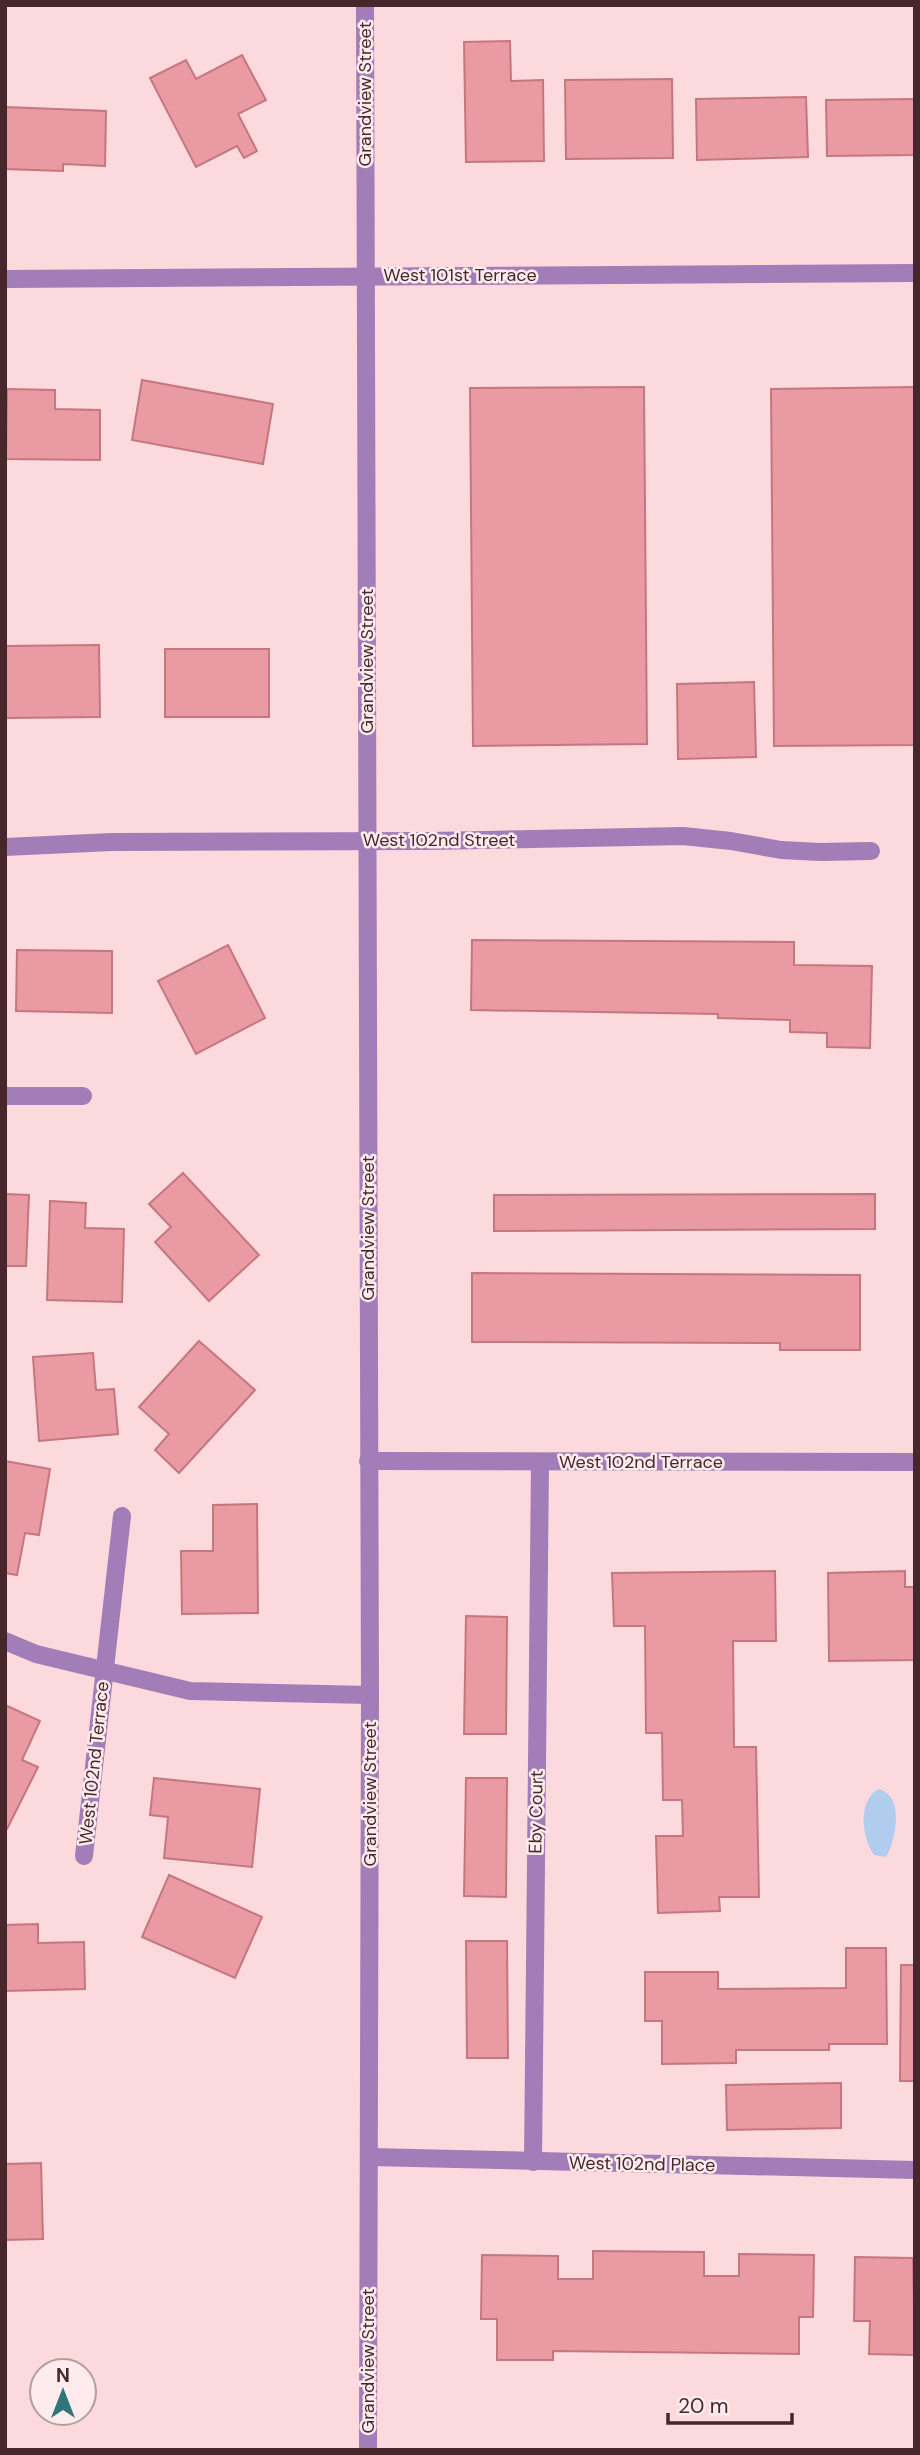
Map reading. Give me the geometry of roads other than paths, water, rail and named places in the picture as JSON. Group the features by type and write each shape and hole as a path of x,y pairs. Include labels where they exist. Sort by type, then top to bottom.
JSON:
{"street":[{"name":"Grandview Street","path":"365,5 370,1695 368,2450"},
{"name":"West 101st Terrace","path":"5,279 915,273"},
{"name":"West 102nd Street","path":"5,847 111,842 683,836 781,850 871,851"},
{"path":"5,1096 83,1096"},
{"name":"West 102nd Terrace","path":"368,1461 915,1462"},
{"name":"Eby Court","path":"533,2162 540,1463"},
{"name":"West 102nd Terrace","path":"84,1856 122,1516"},
{"name":"West 102nd Terrace","path":"5,1641 36,1654 190,1691 370,1695"},
{"name":"West 102nd Place","path":"370,2157 915,2170"}],"water":[{"path":"878,1789 887,1793 895,1809 895,1830 886,1857 874,1855 864,1830 867,1802"}]}
